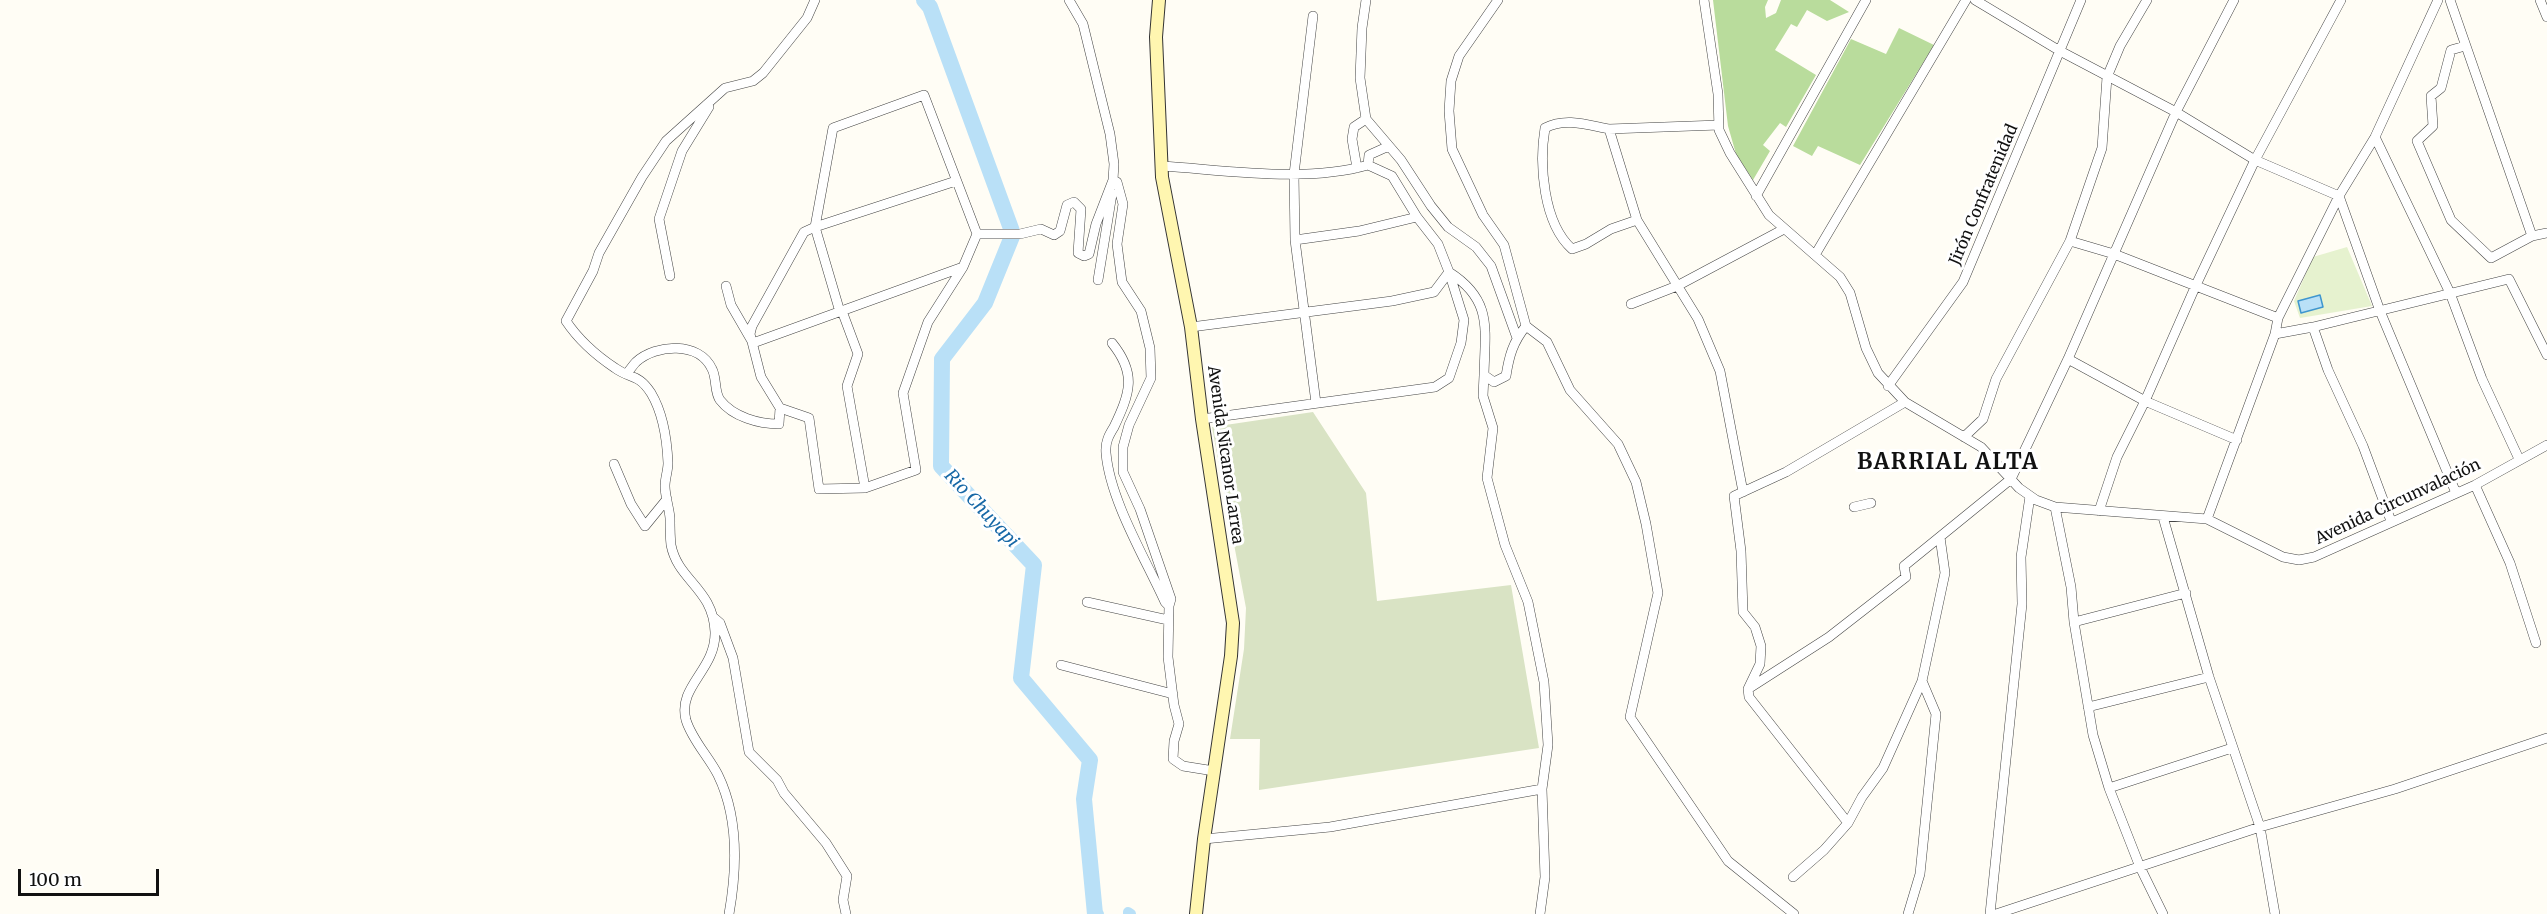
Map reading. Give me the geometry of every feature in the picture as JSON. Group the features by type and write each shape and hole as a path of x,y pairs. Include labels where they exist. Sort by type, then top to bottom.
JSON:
{"main road":[{"name":"Avenida Nicanor Larrea","path":"1159,0 1156,37 1162,166 1191,327 1202,419 1233,623 1231,656 1204,839 1196,914"}],"street":[{"path":"729,914 734,852 733,823 719,776 686,720 686,703 690,687 712,656 715,634 712,609 676,558 671,546 665,488 668,465 663,421 644,383 604,360 573,332 566,321 593,271 599,254 666,141 725,88 753,81 763,73 807,18 814,0"},
{"path":"1069,0 1083,24 1112,144 1111,212 1098,280"},
{"path":"1366,0 1362,28 1360,78 1366,119 1389,146 1448,227 1476,247 1491,266 1517,338"},
{"path":"1498,0 1459,56 1451,81 1449,111 1452,149 1483,215 1504,245 1526,326"},
{"name":"Avenida Circunvalación","path":"1704,0 1718,94 1719,125 1731,153 1756,196 1769,215 1840,277 1850,293 1866,348 1878,374 1888,386 1905,402 1981,447 2019,488 2030,496 2055,507 2207,519 2283,557 2299,560 2314,557 2475,485 2547,445"},
{"path":"1756,196 1866,0"},
{"path":"1815,255 1966,0"},
{"path":"1975,0 2060,51 2176,112 2255,160 2339,196 2380,310 2456,493"},
{"name":"Jirón Confratenidad","path":"1888,386 1963,282 2080,0"},
{"path":"1964,436 1983,419 1996,379 2070,241 2102,148 2107,77 2120,46 2147,0"},
{"path":"1748,689 1830,637 1906,577 1904,566 2011,479 2068,359 2176,112 2234,0"},
{"path":"2099,511 2117,457 2255,160 2341,0"},
{"path":"2207,519 2275,334 2278,318 2339,196 2375,137 2438,0"},
{"path":"2450,0 2532,236"},
{"path":"2540,0 2547,17"},
{"path":"1313,16 1294,174 1296,240 1303,312 1316,403"},
{"path":"2466,46 2451,50 2441,88 2431,96 2433,126 2417,141 2451,220 2491,258 2532,236 2547,233"},
{"path":"780,408 809,418 819,489 865,488 916,470 903,393 915,353 928,322 963,267 977,234 924,95 834,128 815,226 841,311 858,354 847,386 865,488"},
{"path":"670,276 659,219 682,151 716,97"},
{"path":"1357,168 1352,139 1354,128 1366,119"},
{"path":"1637,220 1611,229 1586,244 1572,249 1557,230 1542,168 1545,128 1556,122 1578,123 1610,129 1719,125"},
{"path":"1610,129 1637,220 1698,319 1720,371 1743,492"},
{"path":"2375,137 2450,293 2482,379 2519,459"},
{"path":"1368,165 1369,155 1389,146"},
{"path":"1162,166 1294,174 1347,171 1368,165 1392,176 1437,244 1449,272 1464,320 1461,343 1449,378 1436,387 1202,419"},
{"path":"977,234 1020,234 1041,229 1054,235 1060,231 1067,205 1074,202 1081,209 1078,253 1084,256 1089,254 1096,224 1113,180"},
{"path":"1113,180 1117,182 1123,204 1117,244 1122,282 1141,311 1150,348 1150,378 1129,425 1123,447 1123,472 1140,509 1171,599 1167,657 1179,724 1174,741 1173,759 1183,766 1214,771"},
{"path":"627,373 635,363 652,352 672,347 694,351 707,360 713,371 719,399 733,411 762,424 779,424 780,408 762,376 750,333 804,232 815,226 956,181"},
{"path":"1296,240 1359,231 1417,217"},
{"path":"1631,304 1677,286 1784,229"},
{"path":"2070,241 2114,254 2278,318"},
{"path":"753,343 963,267"},
{"path":"1191,327 1392,302 1434,292 1449,272"},
{"path":"1449,272 1466,282 1480,303 1486,330 1483,396 1492,428 1488,478 1505,545 1528,602 1544,682 1548,745 1542,789 1545,877 1540,914"},
{"path":"2275,334 2313,327 2509,279 2547,355"},
{"path":"726,286 731,305 753,343"},
{"path":"1484,375 1494,382 1506,376 1509,353 1526,326"},
{"path":"1526,326 1533,329 1547,342 1570,390 1618,444 1636,482 1659,593 1630,717 1728,861 1794,914"},
{"path":"2313,327 2328,370 2363,446 2391,521"},
{"path":"1112,343 1128,369 1130,389 1107,439 1106,452 1112,483 1160,591 1169,606"},
{"path":"2068,359 2145,401 2237,440"},
{"path":"1848,823 1749,697 1748,689 1760,664 1761,646 1755,627 1743,612 1741,550 1734,496 1786,472 1905,402"},
{"path":"614,464 631,504 645,526 667,499"},
{"path":"2475,485 2510,563 2536,643"},
{"path":"1990,914 2022,604 2021,557 2030,496"},
{"path":"1854,507 1871,503"},
{"path":"2055,507 2071,587 2074,622 2093,735 2109,788 2140,867 2163,914"},
{"path":"2163,517 2209,676 2260,827 2276,914"},
{"path":"1793,877 1824,850 1848,823 1862,796 1883,768 1922,681 1945,573 1940,537"},
{"path":"2074,622 2186,593"},
{"path":"1087,602 1168,620"},
{"path":"713,617 720,623 734,658 748,752 777,780 784,793 826,843 847,876 843,900 846,914"},
{"path":"1061,665 1173,694"},
{"path":"2088,707 2209,676"},
{"path":"1908,914 1920,874 1936,714 1922,681"},
{"path":"1996,914 2260,827 2395,789 2547,738"},
{"path":"2109,788 2232,748"},
{"path":"1204,839 1330,826 1542,789"}],"green space":[{"path":"1713,0 1768,0 1765,7 1766,18 1776,13 1781,0 1830,0 1849,12 1827,21 1807,10 1797,27 1791,24 1775,50 1816,75 1786,127 1780,123 1763,145 1770,151 1753,180 1736,154 1728,126"},
{"path":"1899,28 1934,45 1860,165 1818,146 1812,156 1793,146 1851,39 1886,54"},
{"path":"2347,247 2372,306 2300,318 2294,301 2313,257"},
{"path":"1313,412 1366,493 1377,601 1511,585 1539,748 1259,790 1260,739 1230,739 1244,649 1246,608 1212,427"}],"water":[{"path":"2320,295 2323,307 2301,313 2298,301"}],"waterway":[{"name":"Rio Chuyapi","path":"924,0 930,7 1013,234 985,303 942,359 941,466 1034,565 1021,678 1090,760 1084,799 1095,914"},
{"name":"Rio Chuyapi","path":"1095,910 1099,914"},
{"path":"1128,914 1128,912 1131,914"}],"district":[{"name":"BARRIAL ALTA","path":"1948,463"}]}
